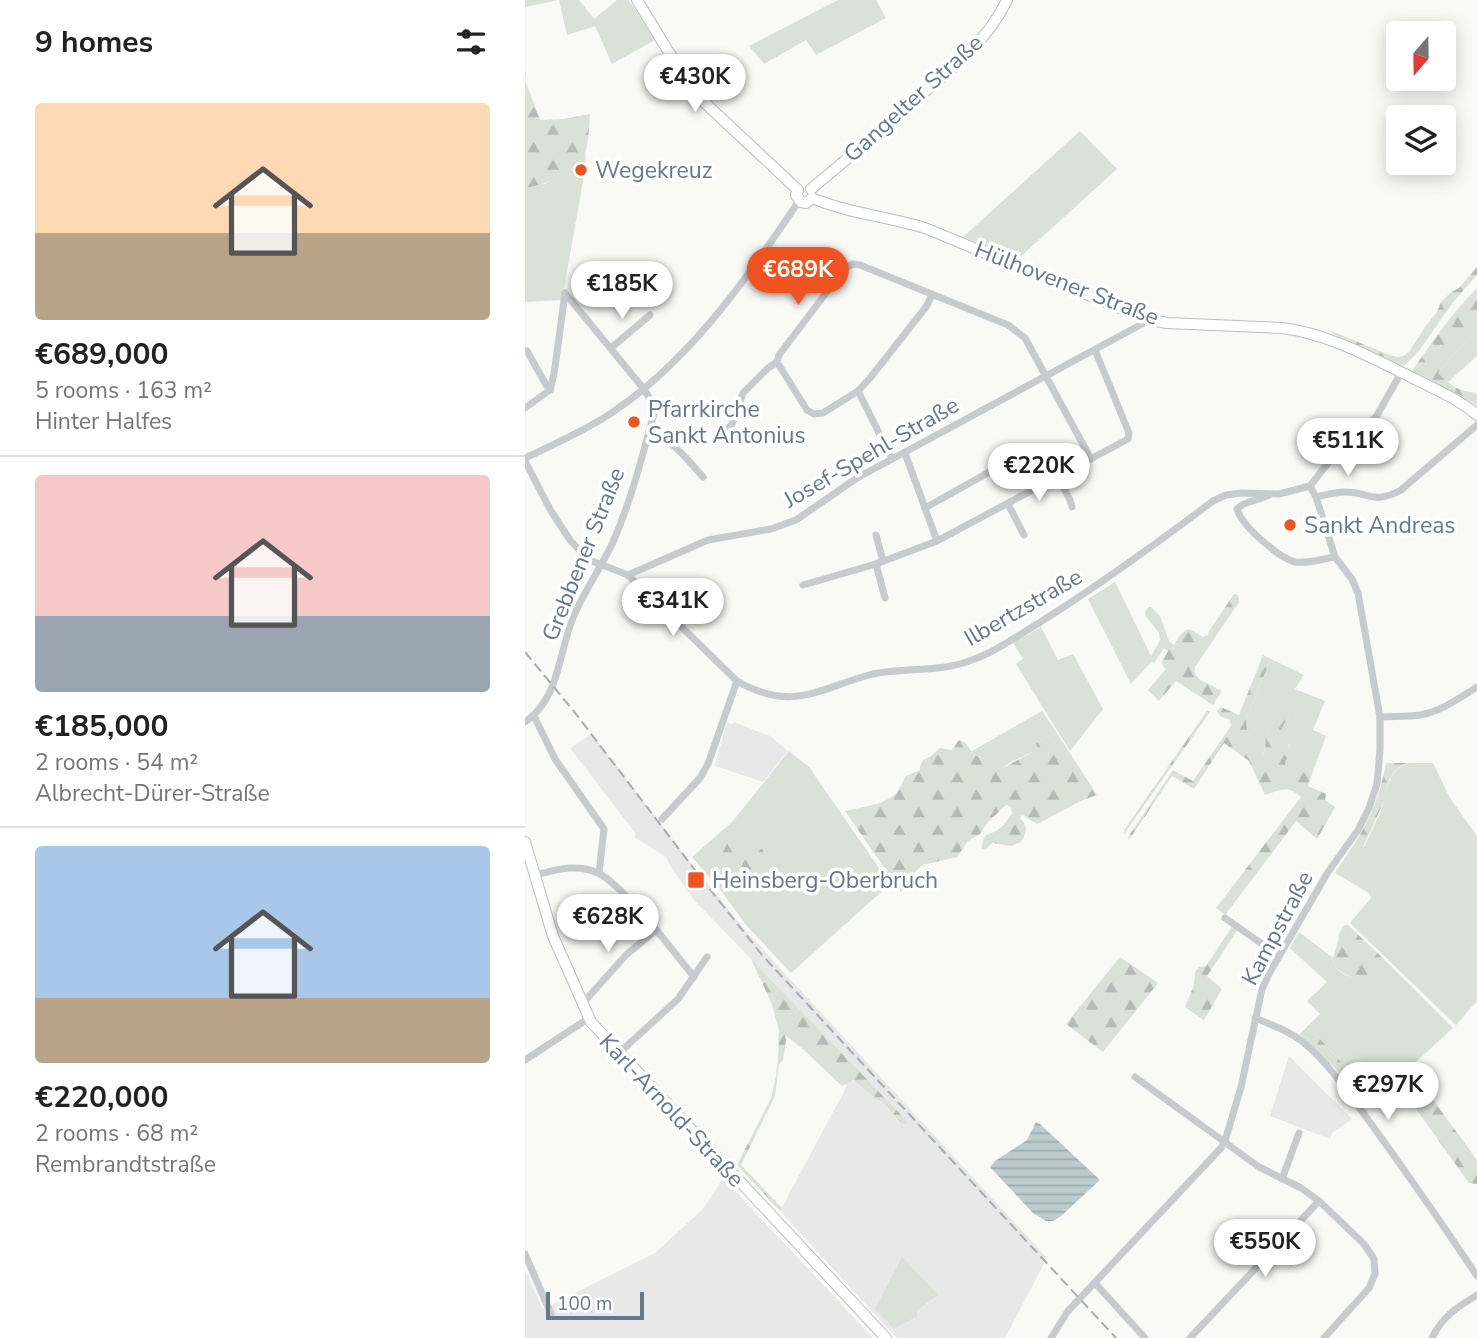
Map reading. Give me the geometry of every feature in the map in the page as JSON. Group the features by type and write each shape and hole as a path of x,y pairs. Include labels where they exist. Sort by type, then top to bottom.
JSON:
{"main road":[{"path":"637,0 705,103 806,203 811,194 804,186 798,195"},
{"name":"Gangelter Straße","path":"811,194 982,40 1007,0"},
{"name":"Hülhovener Straße","path":"811,194 841,208 925,228 1146,319 1167,323 1298,330 1330,340 1454,399 1477,415"},
{"name":"Karl-Arnold-Straße","path":"525,842 553,936 589,1018 597,1029 886,1338"}],"street":[{"path":"628,575 592,561 570,540 551,511 525,460 602,418 643,388 674,360 722,308 756,264 798,195"},
{"path":"725,433 732,424 743,393 777,362 779,355 845,268 852,264 1018,331 1025,338 1091,459"},
{"path":"525,408 550,390 565,292 643,388"},
{"path":"777,362 807,410 814,414 823,414 858,391 870,378 926,307 932,295"},
{"path":"611,348 650,315"},
{"name":"Josef-Spehl-Straße","path":"628,575 708,540 771,529 796,520 857,478 1095,350 1142,324 1146,319"},
{"path":"803,586 937,541 1128,439 1129,433 1095,350"},
{"path":"527,351 550,390"},
{"path":"1270,494 1261,500 1244,503 1237,509 1252,530 1277,553 1291,561 1310,562 1335,557 1310,486 1349,440 1376,417 1401,373"},
{"name":"Grebbener Straße","path":"525,722 534,716 548,697 582,597 602,564 623,517 654,414 652,402 643,388"},
{"path":"858,391 893,459"},
{"path":"1316,497 1346,492 1371,497 1392,495 1477,425"},
{"path":"649,431 658,433 682,452 703,477"},
{"path":"905,453 937,541"},
{"path":"925,508 993,470"},
{"path":"1058,477 1072,507"},
{"name":"Ilbertzstraße","path":"628,575 737,681 767,694 794,697 889,671 938,669 972,661 1090,591 1213,501 1226,495 1292,492 1310,486"},
{"path":"1008,504 1024,535"},
{"path":"876,535 885,598"},
{"name":"Kampstraße","path":"1051,1338 1068,1311 1217,1153 1225,1141 1245,1068 1262,989 1328,872 1358,830 1369,808 1377,784 1380,717 1358,593 1345,568 1335,557"},
{"path":"662,820 700,778 708,764 737,681"},
{"path":"1380,717 1431,712 1443,708 1477,687"},
{"path":"534,716 555,759 604,829 599,873"},
{"path":"534,875 564,868 599,873 636,906 694,977"},
{"path":"1225,918 1279,956"},
{"path":"583,1003 626,955 656,930"},
{"path":"619,1053 678,999 707,957"},
{"path":"525,1060 589,1018"},
{"path":"1255,1018 1292,1034 1324,1063 1410,1177 1477,1276"},
{"path":"1135,1077 1259,1167 1301,1188 1319,1201 1364,1244 1374,1259 1375,1274 1369,1288 1324,1338"},
{"path":"1282,1179 1299,1133"},
{"path":"1190,1338 1319,1201"},
{"path":"525,1254 551,1314"},
{"path":"1095,1283 1145,1338"},
{"path":"1432,1338 1450,1312 1477,1295"}],"shaded area":[{"path":"727,722 734,722 770,736 788,751 763,782 715,766"},
{"path":"592,734 745,930 1047,1258 1005,1338 897,1338 780,1211 847,1086 845,1084 852,1080 875,1099 883,1102 899,1123 908,1122 695,901 666,857 634,837 636,834 570,748"},
{"path":"1289,1056 1352,1119 1332,1133 1330,1139 1270,1116"},
{"path":"1036,1122 1100,1180 1053,1221 1046,1221 1033,1213 990,1167 1027,1140"},
{"path":"723,1178 873,1338 525,1338 525,1271 543,1309 655,1253 703,1209"}],"green space":[{"path":"525,0 559,0 525,7"},
{"path":"559,0 579,0 594,19 617,0 629,0 655,40 612,64 595,26 567,35"},
{"path":"838,0 876,0 886,18 816,55 806,40 764,64 749,46"},
{"path":"525,80 540,120 590,114 587,144 581,160 559,177 525,189"},
{"path":"1080,131 1117,169 1018,259 1115,296 1112,298 963,237"},
{"path":"585,153 586,164 562,300 525,302 525,189 544,184 575,168"},
{"path":"1477,267 1477,275 1454,301 1419,351 1404,366 1364,351 1329,330 1387,354 1403,356 1409,352 1441,302 1459,288"},
{"path":"1477,288 1477,328 1438,373 1458,388 1477,394 1477,406 1412,371"},
{"path":"1477,328 1477,356 1448,382 1438,373"},
{"path":"1115,582 1153,660 1131,684 1088,599"},
{"path":"1234,594 1238,595 1239,602 1194,672 1199,679 1222,691 1213,705 1176,681 1159,701 1148,690 1166,669 1161,663 1168,651 1164,648 1154,663 1149,660 1160,640 1159,633 1145,615 1146,609 1152,608 1160,616 1169,641 1174,645 1186,630 1203,637 1208,635"},
{"path":"1041,627 1058,660 1073,654 1103,709 1070,751 1016,664 1023,659 1013,643"},
{"path":"1263,655 1271,659 1246,719 1252,744 1259,756 1263,755 1266,736 1286,708 1290,713 1282,728 1291,751 1285,762 1286,766 1306,766 1312,774 1308,786 1326,794 1325,800 1335,807 1317,839 1296,821 1225,915 1216,908 1301,797 1292,790 1284,789 1265,795 1249,761 1224,743 1194,789 1172,776 1129,840 1128,837 1173,770 1193,781 1231,726 1230,720 1220,716 1217,711 1221,707 1239,715"},
{"path":"1271,659 1304,675 1295,689 1325,701 1313,730 1326,736 1312,774 1306,766 1286,766 1290,746 1282,728 1290,713 1269,731 1263,755 1259,757 1250,739 1246,719"},
{"path":"1042,711 1057,733 1036,743 1039,749 993,773 981,757 972,751"},
{"path":"1207,711 1210,712 1124,834 1124,830"},
{"path":"1057,733 1097,795 1037,824 1022,815 1020,818 1026,829 1021,842 1011,846 992,843 982,849 985,836 1002,827 1012,814 1011,807 1006,805 980,834 968,841 957,857 923,865 901,892 845,811 873,805 893,796 906,776 920,770 923,760 940,748 952,750 959,740 975,755 986,760 994,773 1038,749 1036,743"},
{"path":"789,751 809,767 890,884 791,973 747,926 692,857 732,822"},
{"path":"1386,763 1409,763 1402,765 1389,779 1385,799 1363,847 1355,843 1375,804"},
{"path":"1409,763 1433,763 1450,798 1477,836 1477,1001 1456,1025 1350,923 1371,898 1369,893 1335,873 1355,843 1364,847 1381,810 1392,776 1395,771"},
{"path":"749,835 752,843 763,850 763,857 751,872 731,856 725,858 723,852 731,842 747,860 750,855 741,841"},
{"path":"1233,925 1238,929 1207,976 1222,989 1204,1020 1185,1007 1194,985 1195,972 1199,967 1206,966"},
{"path":"1345,925 1390,965 1379,979 1356,979 1335,967 1333,958 1338,935"},
{"path":"1299,932 1333,958 1335,967 1346,975 1358,978 1385,973 1390,965 1453,1028 1371,1103 1345,1066 1308,1026 1320,1014 1307,1001 1327,982 1290,948"},
{"path":"1120,957 1158,983 1103,1052 1066,1024"},
{"path":"751,959 908,1122 900,1123 883,1102 875,1099 853,1080 842,1086 785,1035 775,1096 741,1165 782,1208 780,1211 737,1165 771,1098 778,1060 779,1031 772,1004"},
{"path":"1308,1026 1345,1066 1371,1103 1366,1107 1334,1067 1300,1034"},
{"path":"1412,1071 1477,1160 1477,1184 1469,1183 1398,1084"},
{"path":"902,1257 938,1295 917,1310 917,1316 894,1329 875,1309"}],"railway":[{"path":"525,652 762,955 1116,1338"}],"place":[{"name":"Wegekreuz","path":"581,170"},
{"name":"Pfarrkirche Sankt Antonius","path":"634,422"},
{"name":"Sankt Andreas","path":"1290,525"},
{"name":"Heinsberg-Oberbruch","path":"696,880"}]}
